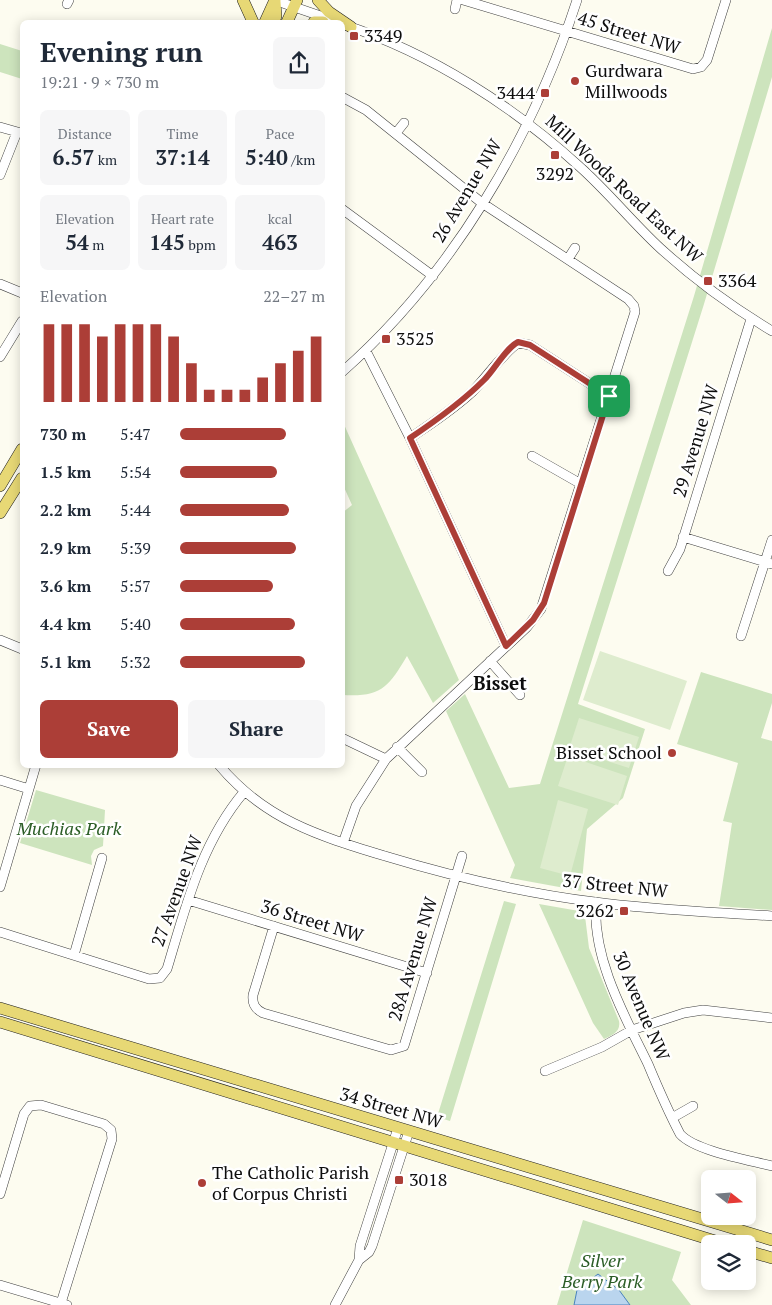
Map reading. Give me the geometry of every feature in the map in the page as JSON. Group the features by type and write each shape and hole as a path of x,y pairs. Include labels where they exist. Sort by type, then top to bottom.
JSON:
{"main road":[{"path":"243,0 252,20"},
{"path":"266,20 274,0"},
{"path":"274,0 276,12 274,20"},
{"path":"318,0 339,20"},
{"path":"288,20 294,3"},
{"path":"0,486 20,452"},
{"path":"0,513 20,481"},
{"name":"34 Street NW","path":"0,1008 772,1240"},
{"name":"34 Street NW","path":"0,1022 399,1146 701,1237"},
{"path":"756,1253 772,1258"}],"street":[{"path":"274,0 294,3 333,20"},
{"name":"45 Street NW","path":"466,0 689,68 701,68 709,57 726,0"},
{"name":"26 Avenue NW","path":"345,369 366,351 433,276 482,204 526,122 567,31 577,0"},
{"name":"Mill Woods Road East NW","path":"345,25 438,66 486,94 526,122 580,166 660,247 701,282 772,332"},
{"path":"343,843 358,801 386,759 533,620 544,603 634,317 634,306 628,299 482,204 396,133 366,110 345,99"},
{"path":"396,133 404,123"},
{"path":"0,127 20,133 0,175"},
{"path":"345,211 433,276"},
{"path":"568,259 575,248"},
{"path":"0,284 20,292"},
{"name":"29 Avenue NW","path":"668,571 679,552 751,319"},
{"path":"0,357 20,324"},
{"path":"410,438 461,402 484,380 518,342 530,345 609,396"},
{"path":"366,351 410,438 506,646"},
{"path":"532,456 581,484"},
{"path":"683,537 768,563"},
{"path":"460,544 468,540"},
{"path":"741,636 768,563 772,540"},
{"path":"0,640 20,648"},
{"path":"490,661 520,695"},
{"path":"345,739 386,759"},
{"path":"397,747 422,772"},
{"path":"0,887 35,768"},
{"name":"37 Street NW","path":"222,768 244,792 296,826 343,843 456,876 517,890 596,902 772,916"},
{"path":"0,780 29,789"},
{"name":"27 Avenue NW","path":"74,955 149,979 160,978 167,969 188,900 212,837 244,792"},
{"path":"456,876 462,856"},
{"path":"0,932 74,955 102,858"},
{"name":"28A Avenue NW","path":"274,926 253,995 254,1006 263,1013 391,1050 399,1050 404,1046 456,876"},
{"name":"36 Street NW","path":"188,900 427,972"},
{"name":"30 Avenue NW","path":"596,902 595,919 600,950 632,1030 680,1134 690,1142 772,1166"},
{"path":"545,1070 602,1047 632,1030 671,1016 703,1010 772,1018"},
{"path":"0,1194 24,1114 30,1106 41,1105 104,1124 111,1130 112,1139 64,1304 0,1285"},
{"path":"672,1118 693,1106"},
{"path":"335,1305 360,1260 360,1246 404,1130"}],"green space":[{"path":"772,28 772,77 704,304 578,704 645,729 623,798 587,829 581,891 510,878 515,865 446,711 465,694 509,788 540,784 694,296"},
{"path":"0,44 20,50 20,78 0,72"},
{"path":"345,427 459,680 433,703 407,656 394,676 382,688 366,694 345,695 345,511 352,505 345,489"},
{"path":"600,651 687,681 670,730 583,700"},
{"path":"701,672 772,694 772,703 761,738 772,741 772,910 719,906 732,823 723,821 738,763 677,744"},
{"path":"579,718 639,737 629,768 569,749"},
{"path":"568,756 627,776 618,805 558,786"},
{"name":"Muchias Park","path":"36,790 105,810 103,846 94,850 91,856 92,865 20,843"},
{"path":"558,800 588,809 570,876 540,868"},
{"path":"504,901 516,904 450,1121 437,1117"},
{"path":"539,904 579,911 585,916 589,948 619,1021 619,1028 610,1036 604,1039 593,1023"},
{"name":"Silver Berry Park","path":"583,1220 681,1252 672,1280 691,1305 557,1305"}],"water":[{"path":"598,1274 619,1290 630,1305 574,1305 577,1290"}],"place":[{"name":"3349","path":"354,36"},
{"name":"Gurdwara Millwoods","path":"575,81"},
{"name":"3444","path":"545,93"},
{"name":"3292","path":"555,155"},
{"name":"3364","path":"708,281"},
{"name":"3525","path":"386,339"},
{"name":"Bisset School","path":"672,753"},
{"name":"3262","path":"624,911"},
{"name":"3018","path":"399,1180"},
{"name":"The Catholic Parish of Corpus Christi","path":"202,1183"}],"district":[{"name":"Bisset","path":"500,683"}],"route":[{"path":"518,342 530,345 609,396 547,596 538,614 506,646 410,438 461,402 484,380 518,342"}]}
